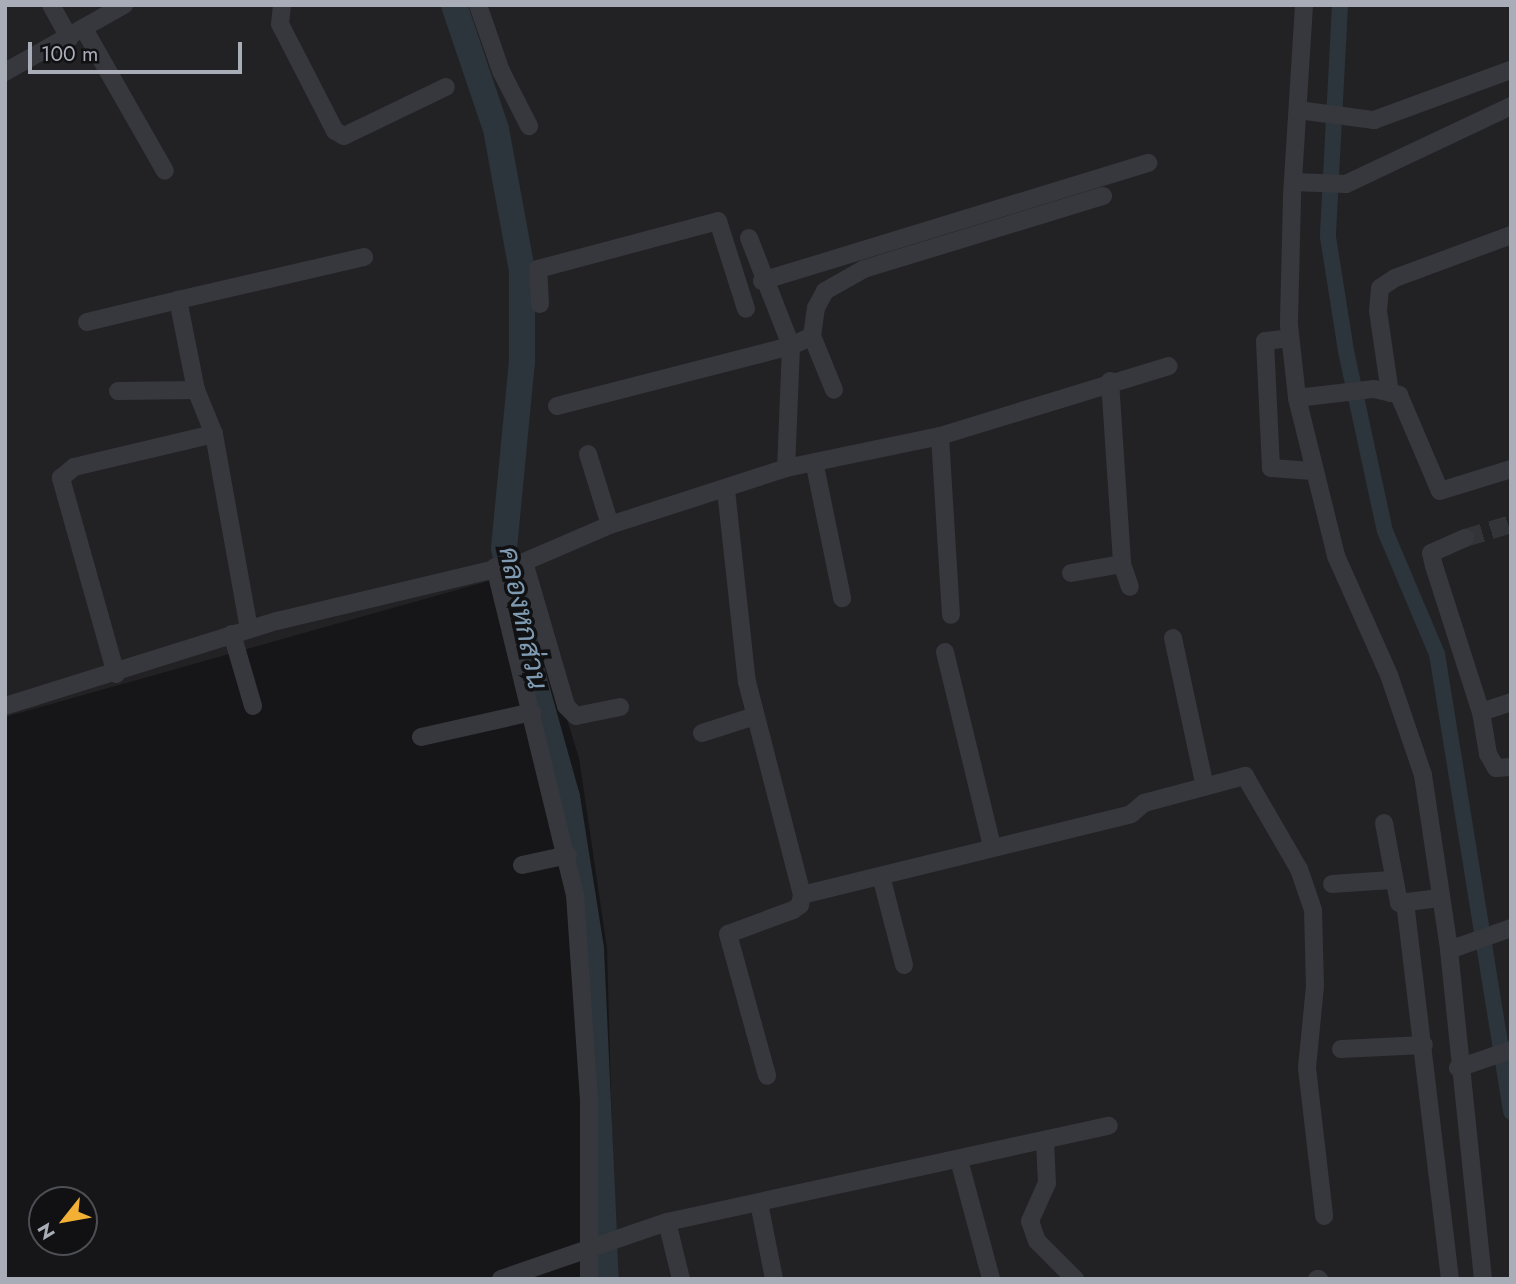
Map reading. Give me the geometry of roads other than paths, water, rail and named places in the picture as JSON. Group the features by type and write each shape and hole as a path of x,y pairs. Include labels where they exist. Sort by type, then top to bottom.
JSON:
{"street":[{"path":"51,5 77,33 165,171"},
{"path":"5,72 124,5"},
{"path":"282,5 280,24 335,131 344,136 446,87"},
{"path":"478,5 501,71 530,126"},
{"path":"1304,5 1293,182 1290,338 1297,398 1312,471 1336,556 1389,675 1423,775 1438,898 1457,947 1458,1068 1483,1279"},
{"path":"1298,110 1362,116 1374,120 1511,70"},
{"path":"1293,182 1346,184 1511,106"},
{"path":"762,281 1148,163"},
{"path":"834,390 812,336 816,308 825,291 863,270 1103,196"},
{"path":"540,304 538,269 718,221 746,309"},
{"path":"1382,391 1378,311 1380,288 1395,278 1511,235"},
{"path":"729,255 750,242 762,281 791,346 786,468"},
{"path":"87,322 364,257"},
{"path":"178,300 196,390 214,434 253,706"},
{"path":"557,406 791,346 812,336"},
{"path":"1290,338 1265,341 1271,468 1312,471"},
{"path":"5,706 116,674 241,631 524,562 610,525 726,491 786,468 815,466 940,436 1110,381 1169,366"},
{"path":"1110,381 1122,564 1130,587"},
{"path":"118,391 196,390"},
{"path":"1297,398 1382,391 1399,395 1440,491 1511,469"},
{"path":"116,674 61,478 74,467 214,434"},
{"path":"940,436 951,615"},
{"path":"588,454 610,525"},
{"path":"815,466 842,598"},
{"path":"726,491 747,682 802,895 800,905 793,910 728,934 734,970 767,1076"},
{"path":"1465,538 1432,553 1467,678 1481,712 1488,754 1496,768 1511,766"},
{"path":"524,562 566,706 576,716 620,707"},
{"path":"1071,573 1122,564"},
{"path":"498,567 568,855 584,976 589,1279"},
{"path":"1173,638 1205,787"},
{"path":"945,652 992,848"},
{"path":"1481,712 1511,702"},
{"path":"421,737 532,712"},
{"path":"702,733 755,716"},
{"path":"802,895 1131,814 1144,803 1245,776 1309,889 1316,950 1307,1068 1324,1216"},
{"path":"1384,823 1391,880 1399,903 1438,898"},
{"path":"523,865 568,855"},
{"path":"881,876 904,965"},
{"path":"1332,884 1391,880"},
{"path":"1405,902 1450,1279"},
{"path":"1457,947 1506,930"},
{"path":"1341,1049 1424,1045"},
{"path":"1458,1068 1511,1050"},
{"path":"501,1279 667,1222 1109,1126"},
{"path":"1045,1141 1047,1184 1030,1221 1037,1241 1075,1279"},
{"path":"959,1160 991,1279"},
{"path":"760,1203 774,1279"},
{"path":"667,1222 681,1279"}],"waterway":[{"name":"คลองหกส่วน","path":"454,5 496,129 522,270 522,361 504,548 527,654 567,797 591,949 604,1236"},
{"path":"1340,5 1328,237 1346,351 1385,531 1437,654 1511,1112"},
{"name":"คลองหกส่วน","path":"604,1245 606,1279"}],"tunnel":[{"path":"1465,538 1511,524"}]}
